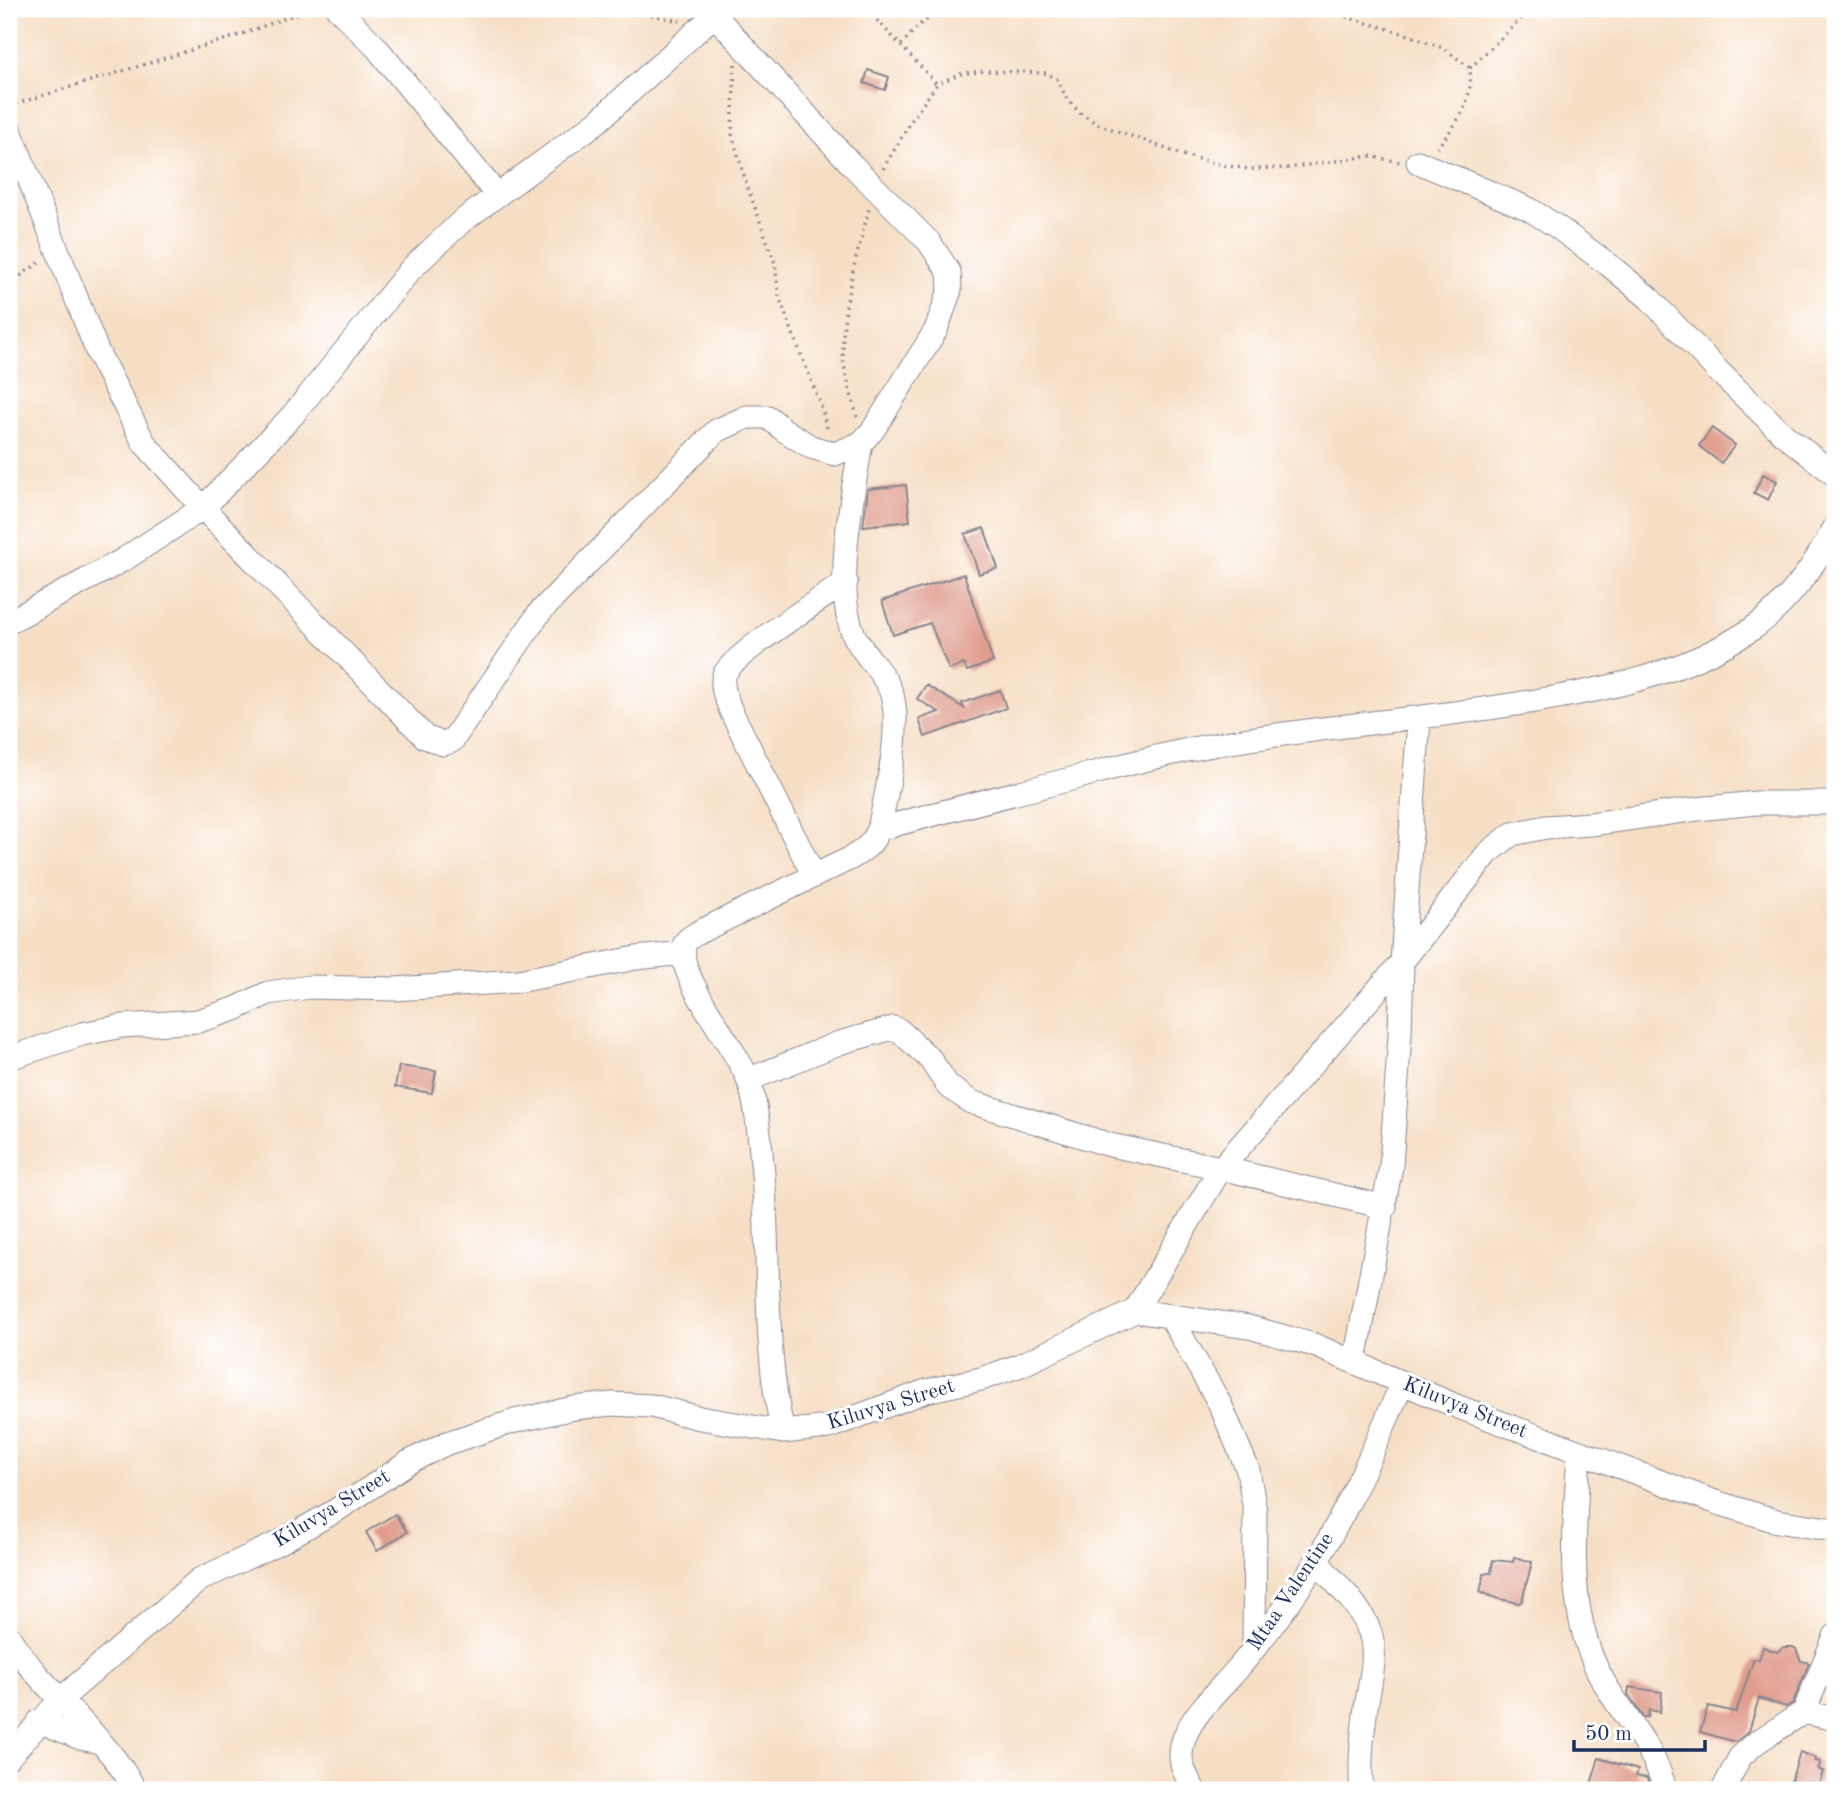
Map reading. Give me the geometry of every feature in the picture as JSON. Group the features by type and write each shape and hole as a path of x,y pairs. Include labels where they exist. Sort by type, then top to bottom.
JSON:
{"street":[{"path":"338,9 376,47 497,195"},
{"path":"9,128 98,353 144,443 203,508 425,737 443,744 452,741 540,612 716,431 747,417 768,417 811,447 835,454 861,443 873,430 936,330 950,290 949,272 929,242 712,15 597,122 461,222 411,269 292,415 203,508 122,560 9,622"},
{"path":"1418,162 1529,209 1609,265 1648,298 1718,371 1783,433 1835,475"},
{"path":"783,1432 774,1395 760,1139 748,1080 703,1003 686,967 684,953 688,938 867,848 879,829 893,755 894,708 890,688 857,641 846,605 849,521 861,443"},
{"path":"879,829 1212,745 1419,719 1598,691 1653,677 1704,656 1753,628 1789,596 1822,551 1835,527"},
{"path":"814,876 732,711 723,690 723,677 730,665 751,648 846,582"},
{"path":"1355,1362 1391,1166 1419,719"},
{"path":"1135,1311 1221,1168 1402,962 1488,853 1512,834 1546,827 1591,824 1697,808 1756,803 1835,803"},
{"path":"9,1058 109,1028 198,1021 235,1009 268,993 310,987 395,989 519,981 636,958 684,953"},
{"path":"748,1080 839,1043 893,1028 900,1030 930,1059 948,1086 971,1102 1110,1145 1385,1207"},
{"name":"Kiluvya Street","path":"9,1758 60,1700 199,1580 282,1541 335,1511 409,1462 447,1443 515,1422 574,1408 611,1404 652,1406 700,1418 783,1432 829,1427 926,1391 981,1379 1021,1366 1135,1311 1249,1327 1314,1345 1461,1408 1715,1502 1777,1521 1835,1530"},
{"path":"1170,1316 1220,1404 1248,1470 1255,1511 1254,1649"},
{"name":"Mtaa Valentine","path":"1194,1790 1182,1768 1179,1754 1185,1733 1206,1704 1254,1649 1317,1562 1361,1480 1402,1383"},
{"path":"1579,1452 1574,1560 1584,1638 1597,1671 1649,1748 1665,1790"},
{"path":"1317,1562 1353,1602 1368,1626 1373,1648 1364,1715 1362,1790"},
{"path":"1723,1790 1740,1757 1757,1742 1804,1712 1835,1636"},
{"path":"9,1637 16,1649 126,1773 135,1790"},
{"path":"1804,1712 1835,1719"},
{"path":"39,1721 80,1738 98,1741"}],"path":[{"path":"9,106 240,35 309,9"},
{"path":"624,9 712,15"},
{"path":"869,9 937,84"},
{"path":"901,45 919,25 943,9"},
{"path":"1319,9 1409,35 1445,50 1470,68"},
{"path":"1470,68 1531,9"},
{"path":"736,38 732,134 746,183 775,262 779,297 821,407 835,454"},
{"path":"861,443 844,364 844,336 852,273 873,186 913,118 937,84 959,74 999,71 1046,73 1057,79 1067,99 1080,113 1098,124 1183,155 1249,169 1289,168 1368,156 1390,161 1418,162 1428,158 1468,104 1470,68"},
{"path":"9,284 57,251"}],"building":[{"path":"868,70 889,77 885,90 864,83"},
{"path":"1712,428 1735,445 1721,463 1699,446"},
{"path":"1763,474 1777,481 1768,500 1754,493"},
{"path":"906,485 910,521 863,526 868,489"},
{"path":"984,528 998,568 979,574 965,534"},
{"path":"964,574 993,662 967,671 964,664 949,670 930,623 893,635 882,601"},
{"path":"926,685 964,708 962,703 1000,690 1006,708 925,737 919,719 939,712 917,699"},
{"path":"399,1066 436,1071 432,1093 395,1087"},
{"path":"395,1514 407,1532 377,1551 366,1532"},
{"path":"1514,1557 1532,1562 1522,1601 1519,1603 1499,1599 1480,1592 1484,1573 1491,1573 1493,1560 1513,1562"},
{"path":"1763,1647 1777,1652 1784,1647 1793,1647 1801,1661 1809,1663 1793,1703 1786,1707 1759,1698 1749,1731 1736,1742 1700,1732 1708,1706 1736,1712 1754,1659 1759,1660"},
{"path":"1629,1687 1662,1692 1660,1712 1649,1710 1648,1717 1643,1717 1628,1694"},
{"path":"1800,1752 1821,1762 1818,1769 1823,1771 1819,1785 1813,1783 1811,1790 1789,1788"},
{"path":"1599,1758 1638,1770 1636,1776 1647,1778 1650,1790 1611,1790 1591,1784"}]}
